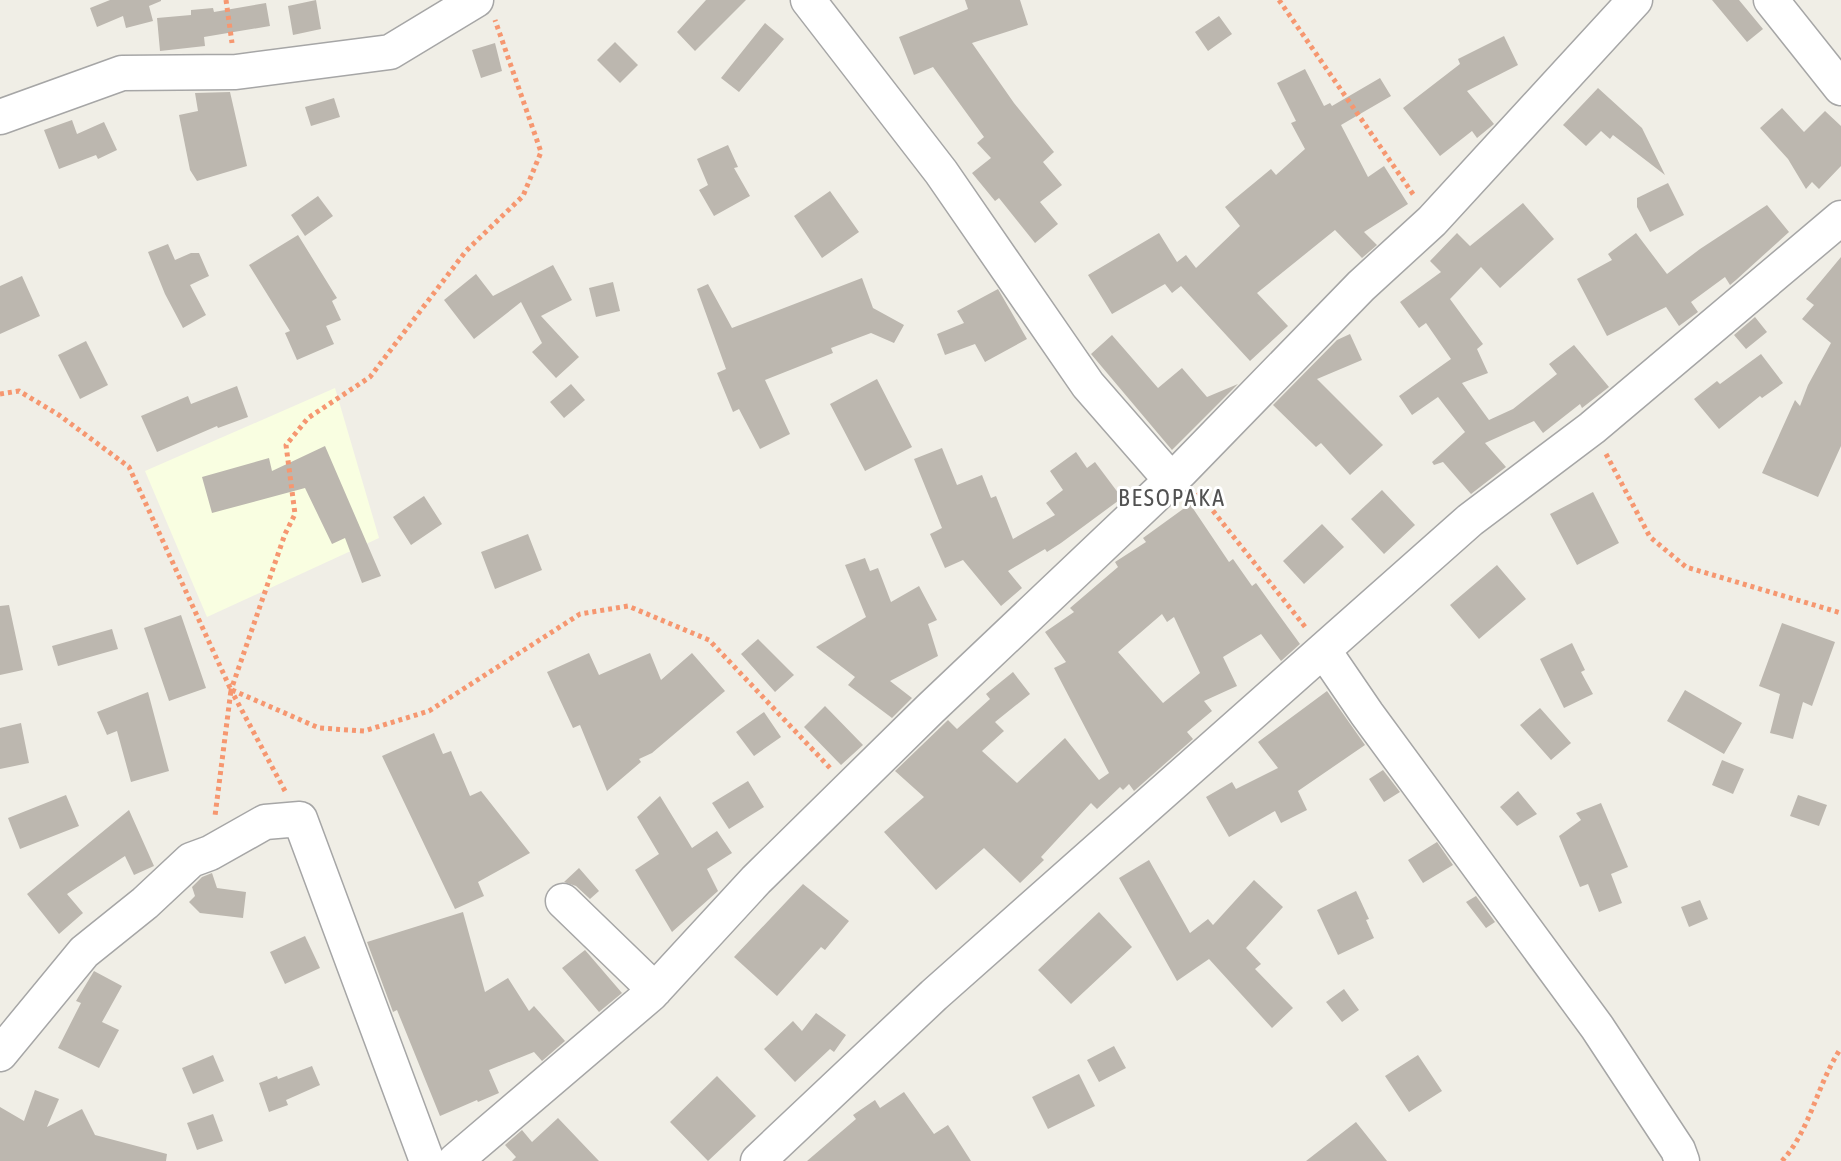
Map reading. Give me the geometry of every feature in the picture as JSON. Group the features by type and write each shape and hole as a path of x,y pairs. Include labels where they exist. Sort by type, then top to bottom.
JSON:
{"street":[{"path":"808,0 941,172 1088,385 1176,476"},
{"path":"455,1161 655,990 756,880 1176,476 1361,286 1432,221 1635,0"},
{"path":"1771,0 1841,88"},
{"path":"0,117 122,73 236,72 390,52 485,7"},
{"path":"758,1161 934,995 1470,520 1592,428 1841,218"},
{"path":"1324,651 1597,1027 1678,1150 1682,1161"},
{"path":"0,1054 84,952 145,903 191,860 210,853 265,822 300,819 427,1161"},
{"path":"563,901 655,990"}],"path":[{"path":"226,0 236,72"},
{"path":"1279,0 1432,221"},
{"path":"210,853 231,690 285,534 295,514 286,445 308,418 370,377 466,251 523,196 541,152 485,7"},
{"path":"0,394 19,391 59,415 129,467 231,690 300,819"},
{"path":"1592,428 1650,537 1686,567 1841,613"},
{"path":"1176,476 1324,651"},
{"path":"231,690 319,728 364,731 429,711 580,614 628,606 709,640 849,788"},
{"path":"1782,1161 1796,1145 1830,1065 1841,1048"}],"shaded area":[{"path":"335,388 379,538 207,617 145,471"}],"building":[{"path":"110,0 161,1 149,6 153,21 126,28 123,16 97,27 90,8"},
{"path":"316,0 321,29 293,35 288,6"},
{"path":"706,0 746,0 695,51 677,32"},
{"path":"965,0 1020,0 1028,25 972,43 1014,103 1054,152 1043,162 1062,185 1040,202 1058,224 1035,243 999,198 995,201 972,173 991,158 977,143 984,137 933,67 914,75 899,37 968,9"},
{"path":"1712,0 1739,0 1763,29 1747,42"},
{"path":"266,3 270,26 204,37 205,46 160,51 157,18 191,15 191,10 213,8 214,12"},
{"path":"1219,16 1232,34 1208,51 1195,32"},
{"path":"765,23 784,39 739,92 721,78"},
{"path":"1504,36 1518,65 1467,91 1494,124 1477,138 1472,131 1440,156 1403,108 1460,64 1458,59"},
{"path":"615,42 638,65 620,83 597,60"},
{"path":"495,43 502,71 481,78 472,50"},
{"path":"1305,69 1324,106 1330,103 1332,106 1380,78 1391,96 1341,125 1368,177 1384,166 1408,204 1364,232 1377,245 1362,258 1335,230 1257,293 1288,326 1250,361 1181,286 1172,293 1165,284 1112,314 1088,275 1159,233 1177,262 1186,255 1196,268 1240,226 1225,207 1271,169 1276,175 1305,149 1291,123 1296,121 1277,83"},
{"path":"1598,88 1642,128 1665,175 1613,135 1610,139 1601,131 1586,146 1563,125"},
{"path":"230,92 247,166 197,181 190,170 179,115 198,111 195,93"},
{"path":"334,98 340,117 311,126 305,107"},
{"path":"1782,108 1804,132 1825,111 1841,126 1841,166 1819,189 1812,182 1806,189 1788,159 1760,128"},
{"path":"72,120 77,134 104,122 117,150 98,159 96,155 59,169 44,130"},
{"path":"728,145 738,167 734,168 750,196 714,216 699,190 708,185 697,159"},
{"path":"1668,183 1684,215 1650,232 1637,207 1637,198"},
{"path":"830,191 859,232 822,258 794,216"},
{"path":"318,196 333,216 305,236 291,215"},
{"path":"1523,203 1554,239 1500,288 1481,267 1450,299 1483,344 1477,349 1488,373 1462,383 1489,420 1513,409 1557,374 1549,364 1574,345 1609,387 1582,408 1580,404 1543,433 1534,421 1485,443 1506,467 1471,494 1443,462 1434,465 1432,462 1465,432 1438,397 1412,415 1399,396 1451,359 1426,323 1419,328 1400,302 1441,272 1430,261 1457,233 1470,246"},
{"path":"1767,205 1789,232 1730,285 1725,277 1691,302 1698,312 1679,326 1666,307 1607,336 1577,279 1612,260 1608,254 1636,233 1667,274"},
{"path":"298,235 337,298 332,301 341,320 326,326 334,344 297,360 285,333 290,331 249,265"},
{"path":"168,244 175,260 199,253 209,276 190,285 206,315 183,328 148,252"},
{"path":"1841,257 1841,446 1818,497 1762,473 1795,400 1800,406 1831,343 1802,319 1814,305 1806,299"},
{"path":"553,265 572,300 541,316 579,357 556,378 532,352 542,343 521,302 474,339 444,300 476,274 493,296"},
{"path":"22,276 40,316 0,334 0,286"},
{"path":"862,278 873,308 904,325 894,343 871,333 831,348 833,353 765,380 790,434 760,449 739,409 733,412 717,373 726,369 697,289 708,284 732,328"},
{"path":"613,282 620,311 596,317 589,288"},
{"path":"998,289 1027,339 985,362 975,344 945,355 937,334 964,323 957,311"},
{"path":"1755,317 1767,332 1746,349 1734,335"},
{"path":"1350,334 1362,360 1317,379 1383,445 1350,475 1321,443 1316,447 1273,405 1337,340"},
{"path":"1112,335 1158,388 1182,368 1207,397 1238,384 1172,450 1091,354"},
{"path":"86,341 108,385 80,399 58,355"},
{"path":"1761,354 1783,383 1762,398 1760,396 1719,429 1694,399"},
{"path":"877,379 912,447 865,471 830,404"},
{"path":"571,384 585,400 564,418 550,402"},
{"path":"237,386 248,417 217,426 157,452 141,416 188,396 191,404"},
{"path":"325,446 381,576 362,583 345,538 332,544 305,488 212,513 202,477 269,458 272,471"},
{"path":"942,448 957,485 982,475 991,498 996,496 1013,539 1055,515 1046,503 1063,490 1050,471 1076,452 1087,468 1095,462 1122,498 1047,552 1045,549 1008,571 1022,588 1001,606 963,560 945,568 930,534 942,528 914,459"},
{"path":"1382,490 1415,525 1384,554 1351,519"},
{"path":"1593,492 1619,543 1577,565 1550,514"},
{"path":"424,496 442,524 411,545 393,517"},
{"path":"1190,504 1229,562 1233,559 1252,586 1256,583 1300,644 1281,661 1261,634 1223,657 1237,686 1204,701 1212,711 1187,732 1193,739 1134,791 1129,784 1123,790 1120,787 1097,809 1091,803 1041,857 1044,860 1020,883 984,848 936,890 884,832 924,797 895,771 948,720 957,729 990,699 986,694 1013,672 1030,694 995,722 1004,731 982,751 1017,783 1065,738 1099,780 1109,773 1054,668 1066,662 1045,632 1074,612 1070,608 1118,567 1115,562 1146,542 1143,538","holes":["1162,614 1167,622 1174,617 1200,673 1163,703 1118,652"]},
{"path":"1322,524 1344,547 1304,584 1283,561"},
{"path":"528,534 542,570 495,589 481,552"},
{"path":"865,558 870,571 878,568 891,602 919,586 937,620 928,624 938,656 890,681 912,698 892,718 848,685 855,677 816,647 866,617 845,565"},
{"path":"1497,565 1526,599 1479,639 1450,605"},
{"path":"9,605 23,670 0,675 0,606"},
{"path":"181,615 206,688 169,701 144,628"},
{"path":"1782,623 1835,642 1812,706 1803,702 1793,739 1770,733 1780,694 1759,686"},
{"path":"112,629 118,649 58,666 52,646"},
{"path":"758,639 794,675 775,692 741,654"},
{"path":"1572,643 1585,670 1581,672 1593,694 1564,708 1540,659"},
{"path":"589,653 599,675 650,653 661,680 692,653 725,691 652,753 639,759 641,762 607,791 580,725 573,728 547,672"},
{"path":"1685,690 1742,723 1724,754 1667,721"},
{"path":"1327,691 1365,745 1298,791 1307,810 1281,823 1275,811 1229,837 1206,797 1232,782 1236,789 1278,768 1258,742"},
{"path":"148,692 169,771 131,782 117,731 107,735 97,712"},
{"path":"825,706 863,745 841,765 804,727"},
{"path":"1540,708 1571,743 1551,760 1520,725"},
{"path":"764,712 781,737 754,756 736,732"},
{"path":"21,723 29,763 0,769 0,728"},
{"path":"434,733 443,754 451,751 470,796 481,791 530,853 478,882 484,896 455,909 382,756"},
{"path":"1722,760 1744,769 1733,794 1712,785"},
{"path":"1383,770 1400,792 1384,802 1369,779"},
{"path":"748,781 764,807 729,829 712,803"},
{"path":"1518,791 1537,814 1517,826 1500,807"},
{"path":"66,795 79,826 20,849 8,818"},
{"path":"1798,795 1827,805 1819,826 1790,816"},
{"path":"660,796 692,848 717,831 732,853 707,869 718,891 672,932 635,870 659,854 637,817"},
{"path":"1601,803 1628,867 1611,874 1622,903 1599,912 1588,884 1580,887 1559,836 1581,820 1576,813"},
{"path":"129,810 154,866 134,875 125,856 67,894 83,913 59,934 27,894"},
{"path":"1437,842 1453,865 1423,883 1408,860"},
{"path":"1149,860 1190,933 1208,919 1213,925 1254,880 1283,907 1246,948 1261,964 1255,969 1293,1008 1272,1028 1209,959 1177,981 1119,878"},
{"path":"579,868 599,891 590,899 576,886 564,882"},
{"path":"212,873 217,888 246,892 243,918 200,913 189,902 195,896 192,887 202,877"},
{"path":"803,884 849,921 825,950 821,947 777,996 734,957"},
{"path":"1356,891 1374,938 1338,955 1317,910"},
{"path":"1476,896 1495,922 1486,928 1466,902"},
{"path":"1700,900 1708,919 1689,927 1681,907"},
{"path":"463,912 485,992 508,978 529,1011 534,1006 565,1041 542,1061 534,1052 489,1070 499,1093 440,1116 397,1010 393,1012 367,942"},
{"path":"1099,912 1132,947 1071,1004 1038,970"},
{"path":"305,936 320,968 285,984 270,952"},
{"path":"585,950 622,993 599,1012 562,968"},
{"path":"94,971 122,986 102,1022 119,1030 99,1068 58,1048 81,1003 76,1001"},
{"path":"1344,989 1359,1010 1342,1022 1326,1002"},
{"path":"816,1013 846,1035 834,1052 830,1049 795,1082 764,1049 793,1021 802,1031"},
{"path":"1114,1046 1126,1068 1099,1082 1087,1060"},
{"path":"213,1055 224,1081 193,1094 182,1068"},
{"path":"1418,1055 1442,1091 1409,1112 1385,1076"},
{"path":"312,1066 320,1085 286,1100 288,1105 269,1112 259,1083"},
{"path":"1079,1074 1095,1106 1048,1129 1032,1097"},
{"path":"717,1076 756,1116 708,1161 670,1122"},
{"path":"35,1090 59,1099 47,1127 82,1109 95,1135 167,1154 166,1161 0,1161 0,1107 24,1121"},
{"path":"904,1092 934,1134 948,1125 971,1161 807,1161 856,1119 853,1115 875,1100 880,1108"},
{"path":"213,1114 223,1141 197,1150 187,1123"},
{"path":"558,1118 599,1161 512,1161 516,1157 505,1145 522,1130 532,1142"},
{"path":"1356,1122 1387,1161 1306,1161"}],"district":[{"name":"BESOPAKA","path":"1172,498"}]}
